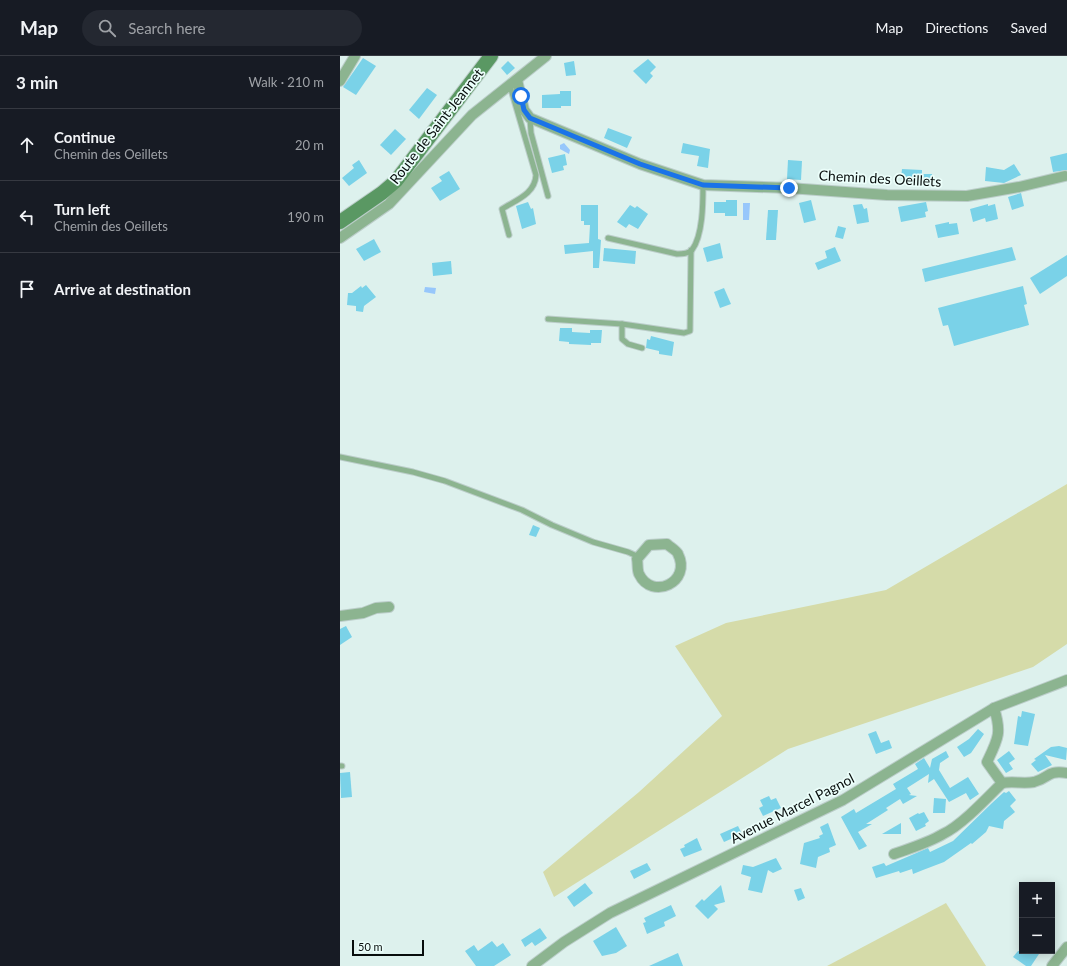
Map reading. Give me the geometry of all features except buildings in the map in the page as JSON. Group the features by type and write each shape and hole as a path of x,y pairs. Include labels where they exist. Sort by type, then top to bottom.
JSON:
{"main road":[{"name":"Route de Saint-Jeannet","path":"340,222 382,193 396,181 491,56"}],"street":[{"path":"340,81 355,56"},
{"path":"340,238 389,204 466,120 546,56"},
{"path":"514,83 524,110 530,118"},
{"name":"Chemin des Oeillets","path":"530,118 640,164 703,185 789,188 887,195 968,196 1019,187 1065,176"},
{"path":"667,544 678,554 682,568 676,581 662,588 649,586 639,574 637,559 639,557 650,546 667,544"},
{"path":"340,616 363,613 376,608 389,607"},
{"name":"Avenue Marcel Pagnol","path":"532,966 564,942 610,913 843,800 994,708 1067,680"},
{"path":"994,708 999,724 998,738 987,762 1002,783"},
{"path":"894,854 921,845 945,834 980,805 1002,783 1012,781 1034,782 1054,771 1067,773"},
{"path":"1052,966 1067,947"}],"lane":[{"path":"509,235 502,209 526,195 535,184 536,175 514,83"},
{"path":"530,118 532,134 548,196"},
{"path":"548,319 622,324 684,333 690,331 691,250 698,235 702,209 703,185"},
{"path":"608,238 677,254 685,254 691,250"},
{"path":"622,324 622,339 628,344 642,348"},
{"path":"340,457 413,472 445,481 522,510 552,525 593,542 628,552 639,557"}],"green space":[{"path":"1067,484 1067,644 1033,667 788,749 554,897 543,872 639,792 722,716 675,646 726,623 886,590"},
{"path":"946,903 986,966 827,966"}],"water":[{"path":"564,143 570,150 569,154 560,149 560,145"},
{"path":"743,203 750,203 749,220 743,220"},
{"path":"425,287 436,288 435,294 424,292"}],"route":[{"path":"521,96 524,110 530,118 629,158 640,164 690,182 703,185 789,188"}]}
